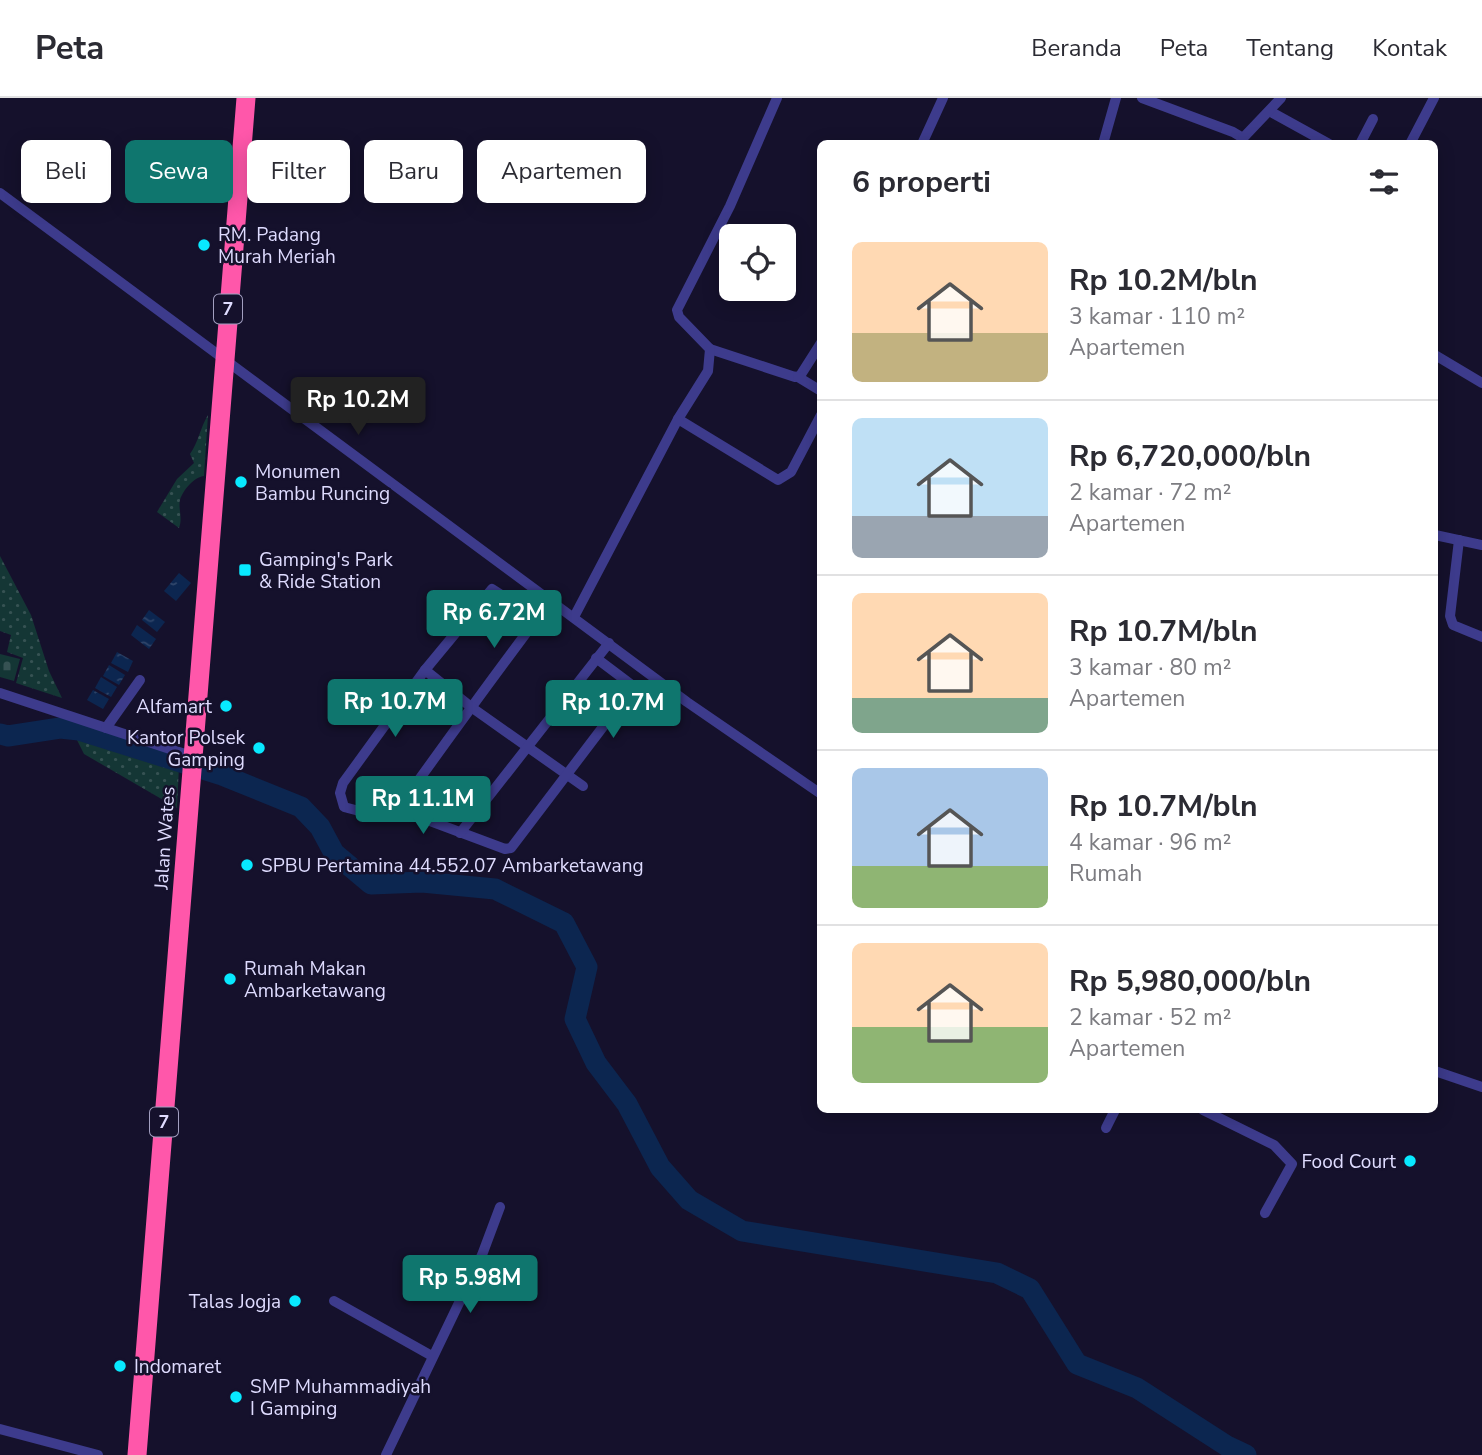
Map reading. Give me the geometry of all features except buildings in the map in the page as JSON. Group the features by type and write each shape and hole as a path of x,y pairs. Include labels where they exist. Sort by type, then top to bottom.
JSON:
{"highway":[{"name":"Jalan Wates","path":"137,1455 246,98"}],"street":[{"path":"777,98 730,206 677,310 679,317 710,349 797,377 817,389"},
{"path":"924,140 943,98"},
{"path":"1104,140 1116,98"},
{"path":"1142,98 1240,140"},
{"path":"1243,140 1281,98"},
{"path":"1412,140 1434,98"},
{"path":"1271,112 1322,140"},
{"path":"1362,140 1373,119"},
{"path":"0,193 687,702 817,791"},
{"path":"574,617 678,419 708,371 710,349"},
{"path":"797,377 817,349"},
{"path":"1438,357 1482,383"},
{"path":"678,419 778,480 791,472 817,423"},
{"path":"1438,536 1481,542"},
{"path":"1460,540 1450,616 1453,625 1482,637"},
{"path":"538,618 492,589 425,670 343,783 341,801 349,810 382,817 398,809 471,707 538,618 551,600"},
{"path":"460,833 609,643"},
{"path":"596,657 649,698"},
{"path":"425,670 471,707 583,786"},
{"path":"106,728 140,680"},
{"path":"398,809 505,849 511,848 634,686"},
{"path":"0,693 193,759"},
{"path":"1438,1072 1482,1087"},
{"path":"1106,1128 1114,1113"},
{"path":"1205,1113 1274,1145 1292,1164 1266,1211"},
{"path":"386,1455 482,1255 499,1207"},
{"path":"334,1301 432,1356"},
{"path":"0,1429 98,1455"}],"green space":[{"path":"208,415 204,476 193,481 181,496 179,528 157,512 177,479 194,463 190,454"},
{"path":"0,556 31,615 49,671 62,698 16,683 23,658 7,652 11,635 0,631"},
{"path":"0,654 20,659 14,681 0,677"},
{"path":"74,734 179,766 177,808 84,754"}],"water":[{"path":"179,573 191,583 176,601 164,591"},
{"path":"149,610 165,622 157,632 142,620"},
{"path":"137,625 156,639 149,649 131,635"},
{"path":"117,652 133,661 128,672 111,663"},
{"path":"109,665 125,675 119,685 103,676"},
{"path":"101,677 117,687 111,697 95,688"},
{"path":"93,690 109,699 103,709 87,700"}],"waterway":[{"path":"0,734 8,736 60,728 79,730 222,775 301,807 320,827 334,853 371,884 422,882 495,889 564,923 587,967 575,1019 596,1063 627,1104 660,1167 689,1200 742,1231 997,1273 1030,1289 1077,1364 1137,1388 1227,1446 1246,1455"}],"place":[{"name":"RM. Padang Murah Meriah","path":"204,245"},
{"name":"Monumen Bambu Runcing","path":"241,482"},
{"name":"Gamping's Park & Ride Station","path":"245,570"},
{"name":"Alfamart","path":"226,706"},
{"name":"Kantor Polsek Gamping","path":"259,748"},
{"name":"SPBU Pertamina 44.552.07 Ambarketawang","path":"247,865"},
{"name":"Rumah Makan Ambarketawang","path":"230,979"},
{"name":"Food Court","path":"1410,1161"},
{"name":"Talas Jogja","path":"295,1301"},
{"name":"Indomaret","path":"120,1366"},
{"name":"SMP Muhammadiyah I Gamping","path":"236,1397"}]}
